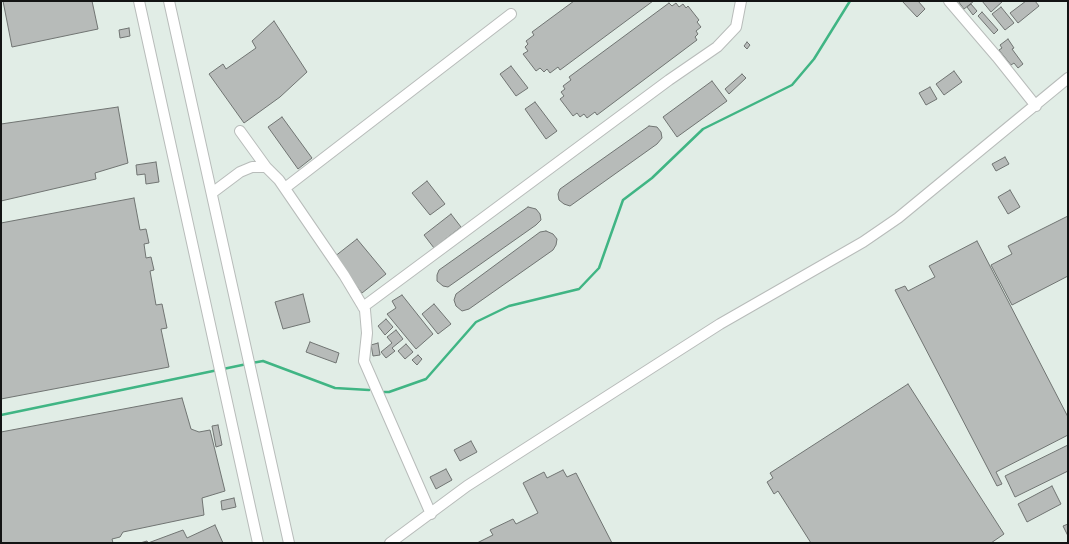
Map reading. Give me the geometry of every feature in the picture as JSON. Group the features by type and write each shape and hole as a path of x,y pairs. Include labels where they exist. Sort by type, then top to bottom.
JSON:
{"street":[{"path":"140,1 258,543"},
{"path":"169,1 290,543"},
{"path":"363,307 669,80 717,47 736,27 741,1"},
{"path":"949,1 997,57 1036,106"},
{"path":"285,188 511,14"},
{"path":"390,543 467,486 714,328 863,242 898,218 1036,106 1068,78"},
{"path":"240,131 266,167 285,188 344,275 365,310 367,333 364,361 431,514"},
{"path":"212,193 240,172 252,167 266,167"}],"shaded area":[{"path":"1,1 1068,1 1068,543 1,543"}],"building":[{"path":"3,1 92,1 98,29 12,47"},
{"path":"574,1 653,1 560,70 558,67 550,73 547,69 544,72 540,68 536,71 523,54 528,51 525,47 528,44 526,41 534,35 532,32"},
{"path":"902,1 918,1 925,9 917,17"},
{"path":"958,1 974,1 964,9"},
{"path":"982,1 1003,1 991,12"},
{"path":"1026,1 1035,1 1039,6 1018,23 1010,13"},
{"path":"669,3 672,6 676,3 679,7 683,4 686,8 688,6 699,20 697,22 701,27 696,31 698,34 695,37 697,40 597,115 595,112 587,118 584,114 580,117 577,113 573,116 560,99 564,96 561,92 565,89 563,86 571,80 569,77"},
{"path":"971,4 977,11 973,15 967,7"},
{"path":"1001,7 1014,23 1005,30 992,14"},
{"path":"982,12 998,30 994,34 978,16"},
{"path":"274,21 307,72 280,97 244,123 209,74 223,64 226,69 256,48 252,41"},
{"path":"129,28 130,36 120,38 119,30"},
{"path":"1008,39 1014,48 1012,49 1023,64 1018,68 1014,63 1011,65 999,50 1002,48 1000,45"},
{"path":"747,42 750,45 747,49 744,46"},
{"path":"511,66 528,88 516,96 500,74"},
{"path":"954,71 962,82 944,95 936,84"},
{"path":"742,74 746,78 729,94 725,89"},
{"path":"712,81 727,101 677,137 663,117"},
{"path":"930,87 937,99 926,105 919,93"},
{"path":"535,102 557,131 546,139 525,109"},
{"path":"118,107 128,163 95,173 96,179 1,201 1,124"},
{"path":"282,117 312,158 298,169 268,127"},
{"path":"649,126 657,127 661,132 662,138 657,144 570,206 559,200 558,194 560,189"},
{"path":"1005,157 1009,164 996,171 992,164"},
{"path":"156,162 159,182 146,184 145,174 137,175 136,165"},
{"path":"427,181 445,204 430,215 412,193"},
{"path":"1010,190 1020,207 1008,214 998,197"},
{"path":"134,198 140,230 146,229 149,243 144,244 146,258 151,257 154,270 150,271 156,305 162,304 167,328 161,329 169,367 1,399 1,223"},
{"path":"528,207 536,209 540,214 541,220 536,225 448,287 443,286 437,281 439,270"},
{"path":"451,214 461,227 434,248 424,235"},
{"path":"1068,216 1068,276 1012,305 991,265 1012,254 1008,246"},
{"path":"546,231 553,234 557,239 553,250 469,309 462,311 456,306 454,300 456,294 540,232"},
{"path":"357,239 386,274 362,293 334,257"},
{"path":"977,241 1068,417 1068,435 996,472 1002,484 997,486 895,290 905,286 908,291 935,277 929,266"},
{"path":"303,294 310,322 283,329 275,302"},
{"path":"402,295 433,334 416,349 387,314 396,308 392,301"},
{"path":"434,304 451,324 438,334 422,314"},
{"path":"386,319 393,327 385,335 378,326"},
{"path":"396,330 403,339 392,348 395,351 386,358 381,352 392,343 387,337"},
{"path":"310,342 339,353 336,363 306,352"},
{"path":"378,343 380,355 373,356 371,345"},
{"path":"406,344 413,352 405,359 398,351"},
{"path":"418,355 422,359 417,365 412,360"},
{"path":"908,384 1004,534 991,543 811,543 778,491 774,494 767,482 773,478 770,473"},
{"path":"182,398 191,429 199,432 210,430 225,491 202,498 204,515 123,532 120,537 112,539 113,543 1,543 1,432"},
{"path":"218,425 222,445 216,447 212,426"},
{"path":"471,441 477,452 460,461 454,450"},
{"path":"1068,445 1068,471 1015,497 1005,476"},
{"path":"446,469 452,480 436,489 430,477"},
{"path":"563,470 567,477 576,473 612,543 477,543 493,535 490,530 513,519 516,524 538,513 523,483 544,472 547,478"},
{"path":"1052,486 1061,504 1027,522 1018,504"},
{"path":"234,498 236,507 222,510 221,501"},
{"path":"1068,524 1068,536 1063,526"},
{"path":"215,525 223,543 148,543 183,530 187,538"}],"waterway":[{"path":"384,392 389,392 426,379 476,322 509,306 579,289 599,268 623,200 652,178 703,129 792,85 814,59 850,1"},
{"path":"252,363 263,361 335,388 369,390"},
{"path":"223,369 247,364"},
{"path":"1,415 218,370"}]}
